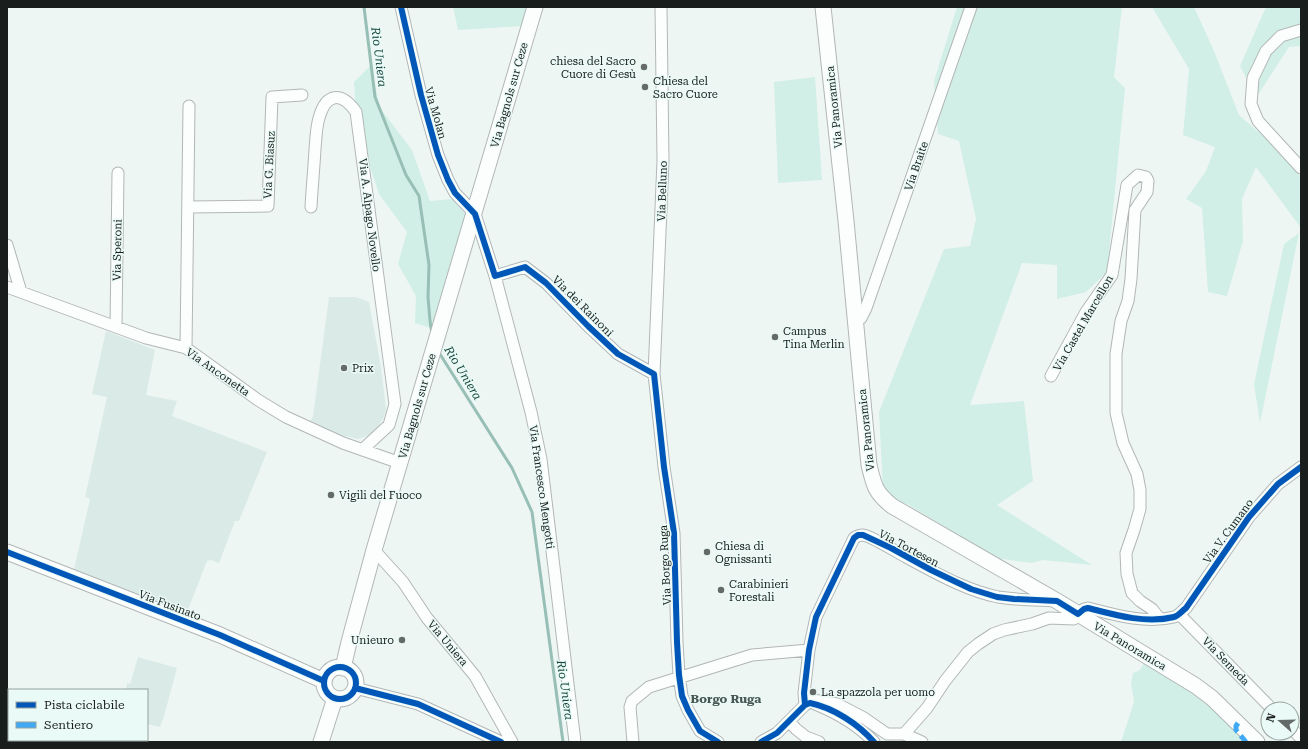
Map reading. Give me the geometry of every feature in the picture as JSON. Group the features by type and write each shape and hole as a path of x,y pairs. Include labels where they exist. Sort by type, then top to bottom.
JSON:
{"main road":[{"name":"Via Bagnols sur Ceze","path":"343,668 374,550 442,317 475,214 535,7"},
{"name":"Via Panoramica","path":"823,7 856,322 869,465 877,492 892,506 1057,601 1196,686 1212,698 1257,742"},
{"name":"Via Fusinato","path":"7,552 220,635 324,681"},
{"path":"338,668 343,668 352,673 355,688 345,698 336,698 328,694 325,690 324,681 329,672 338,668"},
{"path":"321,742 336,698"}],"street":[{"name":"Via Molan","path":"401,7 421,95 438,155 455,193 475,214"},
{"name":"Via Belluno","path":"654,374 663,161 661,7"},
{"name":"Via Braite","path":"856,322 861,318 866,308 971,7"},
{"path":"1301,30 1281,36 1266,51 1253,78 1251,104 1258,121 1301,168"},
{"name":"Via G. Biasuz","path":"188,207 268,206 272,97 302,95"},
{"name":"Via A. Alpago Novello","path":"311,207 319,117 331,98 337,97 345,100 356,112 395,404 389,425 362,450"},
{"path":"186,348 189,106"},
{"name":"Via Speroni","path":"116,327 118,172"},
{"name":"Via Castel Marcellon","path":"1051,376 1086,312 1112,275 1127,185 1138,175 1146,177 1148,180 1147,192 1135,210 1130,286 1128,301 1121,321 1116,354 1116,413 1122,442 1137,474 1140,490 1140,509 1126,553 1126,574 1132,593 1140,601 1152,609 1160,619"},
{"name":"Via Francesco Mengotti","path":"475,214 495,276 531,412 541,459 575,742"},
{"path":"7,245 21,292"},
{"name":"Via dei Rainoni","path":"495,276 525,267 546,283 618,354 654,374"},
{"name":"Via Anconetta","path":"7,287 146,338 186,348 258,400 286,417 343,443 400,462"},
{"name":"Via Borgo Ruga","path":"654,374 664,467 674,533 679,678 682,696 700,731 718,742"},
{"name":"Via V. Cumano","path":"1179,614 1186,608 1249,517 1278,484 1301,467"},
{"name":"Via Tortesen","path":"808,700 809,650 816,617 854,538 858,535 863,535 971,589 1003,598 1057,601"},
{"name":"Via Uniera","path":"374,550 403,582 427,618 476,676 512,742"},
{"path":"904,734 927,708 945,681 968,652 993,634 1049,618 1074,619 1084,609 1088,608 1119,616 1151,620 1175,617 1179,614"},
{"name":"Via Semeda","path":"1179,614 1264,701"},
{"path":"633,742 631,735 630,707 632,701 649,687 752,655 809,650"},
{"path":"355,688 418,704 501,742"},
{"path":"808,700 837,704 864,718 887,734 904,734 914,737 922,742"},
{"path":"761,742 777,733 790,721 808,700"},
{"path":"808,700 848,720 865,732 874,742"},
{"path":"790,721 796,729 806,737 819,742"}],"shaded area":[{"path":"329,297 356,297 369,302 381,367 386,409 384,417 378,427 370,435 358,439 337,434 310,422 313,416"},
{"path":"106,331 155,350 146,395 177,401 172,416 267,452 239,521 235,521 219,563 211,560 207,561 186,615 72,578 90,499 85,497 107,397 92,394"},
{"path":"138,657 177,668 160,727 148,724 148,689 126,689 127,683 130,684"}],"green space":[{"path":"453,7 529,7 523,26 458,30"},
{"path":"957,7 1122,7 1114,77 1125,88 1107,272 1086,292 1057,299 1057,265 1022,263 970,405 1024,401 1033,481 997,505 1092,565 1043,560 1031,563 1001,560 907,504 891,500 883,489 879,412 944,249 970,246 976,219 959,141 938,134 934,81"},
{"path":"1152,7 1194,7 1214,51 1239,115 1271,143 1301,177 1301,228 1256,167 1242,199 1243,241 1227,296 1208,292 1202,208 1186,199 1206,171 1215,147 1183,135 1189,69"},
{"path":"1266,7 1301,7 1301,46 1289,47 1256,98 1240,66"},
{"path":"371,65 380,108 412,150 430,201 452,199 467,216 431,328 415,323 416,296 398,264 407,232 379,194 360,136 356,112 354,82"},
{"path":"815,77 822,180 778,183 774,82"},
{"path":"1299,233 1260,423 1254,384 1284,244"},
{"path":"1144,663 1204,701 1249,742 1121,742 1134,702 1131,683 1133,673 1140,670"}],"waterway":[{"name":"Rio Uniera","path":"364,7 375,97 406,175 419,196 429,265 428,297 432,334"},
{"name":"Rio Uniera","path":"438,351 512,468 532,512 563,742"}],"marked path":[{"path":"1238,723 1236,730 1246,742"}],"cycle path":[{"path":"401,7 421,95 438,155 455,193 475,214 495,276 525,267 546,283 618,354 654,374 664,467 674,533 677,642 682,696 700,731 718,742"},
{"path":"805,705 804,693 809,650 816,617 854,538 858,535 863,535 891,548 931,570 971,589 997,597 1057,601 1078,614 1084,609 1088,608 1131,618 1153,620 1163,619 1176,616 1186,608 1249,517 1278,484 1301,467"},
{"path":"7,552 220,635 324,681"},
{"path":"340,667 351,672 356,683 351,694 340,699 329,694 324,683 329,672 340,667"},
{"path":"355,688 418,704 501,742"},
{"path":"761,742 777,733 805,705 810,703 819,705 837,713 861,729 874,742"}],"place":[{"name":"chiesa del Sacro Cuore di Gesù","path":"644,67"},
{"name":"Chiesa del Sacro Cuore","path":"645,87"},
{"name":"Campus Tina Merlin","path":"775,337"},
{"name":"Prix","path":"344,368"},
{"name":"Vigili del Fuoco","path":"331,495"},
{"name":"Chiesa di Ognissanti","path":"707,552"},
{"name":"Carabinieri Forestali","path":"721,590"},
{"name":"Unieuro","path":"402,640"},
{"name":"La spazzola per uomo","path":"813,692"}],"district":[{"name":"Borgo Ruga","path":"726,699"}]}
